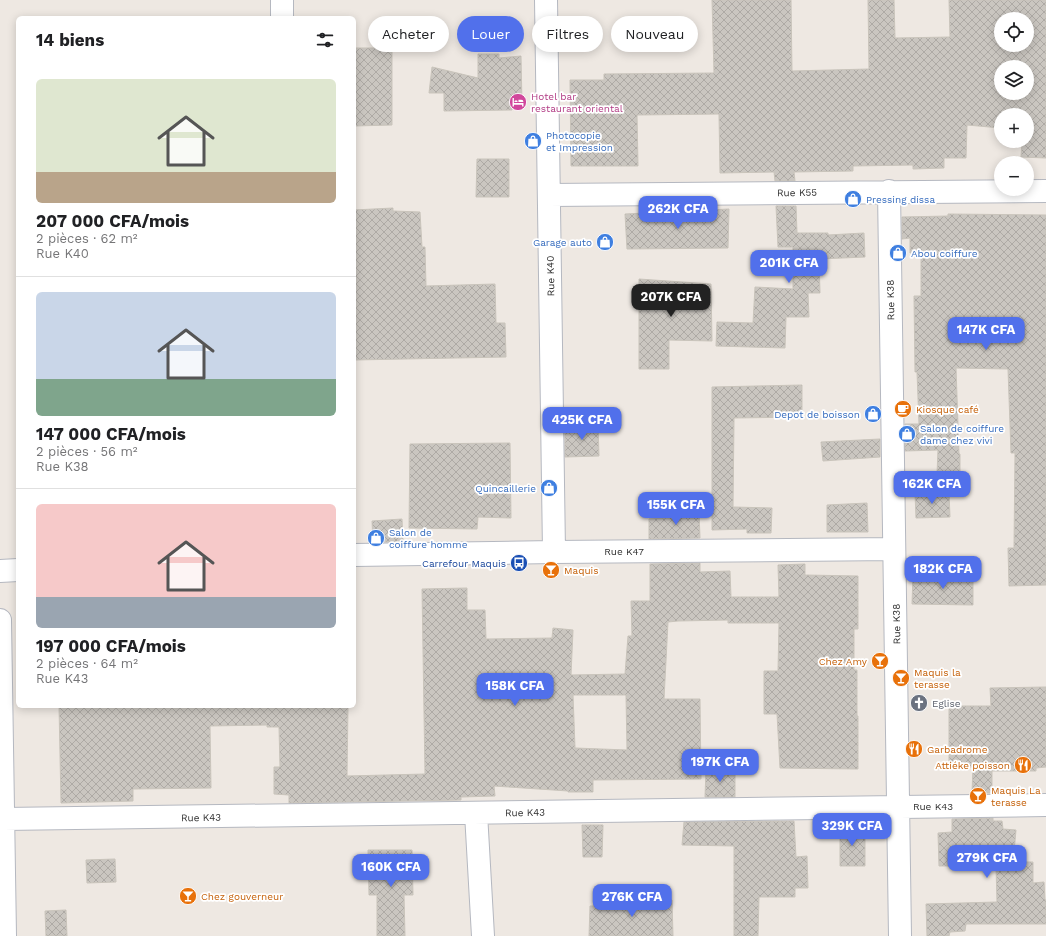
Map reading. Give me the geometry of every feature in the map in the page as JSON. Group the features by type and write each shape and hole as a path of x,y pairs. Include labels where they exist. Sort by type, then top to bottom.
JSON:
{"street":[{"path":"282,0 282,16"},
{"name":"Rue K40","path":"546,0 554,552"},
{"name":"Rue K55","path":"549,195 889,191 1046,191"},
{"name":"Rue K38","path":"889,191 900,936"},
{"name":"Rue K47","path":"356,555 894,549"},
{"path":"0,571 16,570"},
{"path":"0,620 5,936"},
{"name":"Rue K43","path":"4,820 1046,805"},
{"path":"476,813 483,936"}],"building":[{"path":"712,0 791,0 792,71 869,69 868,0 894,0 895,38 950,37 949,0 1046,0 1046,158 1021,156 1022,148 1034,148 1034,108 994,108 994,127 967,125 966,158 944,158 944,168 913,169 913,165 853,166 853,171 794,172 795,181 775,181 774,172 720,173 719,114 637,115 638,166 571,166 570,80 604,80 604,74 714,73"},
{"path":"356,48 368,48 368,52 392,52 392,125 356,126"},
{"path":"478,54 499,54 499,58 521,56 522,105 512,106 512,110 444,111 444,93 429,93 432,67 478,78"},
{"path":"477,159 509,159 509,197 476,197"},
{"path":"776,206 796,206 797,233 828,233 828,235 864,233 865,257 819,259 820,293 808,293 809,317 786,317 785,348 716,346 717,322 753,323 755,287 793,289 793,247 778,247"},
{"path":"393,208 393,211 420,212 422,247 425,247 426,286 495,284 496,323 505,323 506,357 356,360 356,210"},
{"path":"729,209 728,248 627,249 625,214"},
{"path":"948,214 1046,215 1046,585 1009,586 1008,548 1014,548 1015,453 1011,453 1008,369 956,368 960,475 937,474 938,450 905,451 905,424 919,424 917,372 915,372 914,296 921,296 921,253 910,253 910,238 902,239 902,217 948,216"},
{"path":"639,279 711,284 712,341 669,340 669,369 639,369"},
{"path":"802,385 802,417 734,418 733,507 772,508 771,533 747,533 747,529 712,530 712,387"},
{"path":"565,425 598,425 599,456 565,457"},
{"path":"880,439 880,457 823,461 821,442"},
{"path":"510,443 511,518 478,517 477,529 409,528 410,444"},
{"path":"915,493 949,493 950,517 916,518"},
{"path":"867,503 868,532 827,532 827,505"},
{"path":"699,512 700,538 649,539 649,519 666,518 666,513"},
{"path":"402,519 403,542 373,542 372,521"},
{"path":"700,563 700,572 730,571 731,597 779,597 778,565 805,564 805,575 858,576 858,629 854,629 854,670 857,670 858,769 780,768 777,714 764,714 764,671 778,671 779,623 728,623 728,620 678,621 668,622 664,699 700,699 701,779 593,780 593,792 568,792 494,786 495,796 461,797 461,800 289,803 289,795 274,794 274,767 280,767 279,727 267,727 267,725 210,726 211,788 133,789 133,801 61,803 59,708 348,708 347,776 425,774 422,589 467,588 467,610 485,610 486,639 552,638 553,628 573,630 571,675 625,674 628,636 632,636 631,601 650,601 650,564","holes":["573,695 626,695 627,750 575,748"]},
{"path":"913,575 973,576 973,605 912,604"},
{"path":"1046,687 1046,767 1036,768 1036,771 992,771 992,793 972,793 973,767 949,767 949,706 991,706 990,688"},
{"path":"735,769 735,797 705,797 706,770"},
{"path":"993,818 993,821 1002,821 1003,829 1016,830 1014,852 1017,852 1017,862 1033,862 1033,883 1044,882 1046,924 966,924 965,931 950,932 949,936 927,936 926,904 997,902 996,866 939,866 938,833 952,832 952,819"},
{"path":"794,821 796,857 807,856 808,888 795,888 795,897 759,897 758,936 734,936 734,846 682,845 684,822"},
{"path":"582,825 603,825 602,857 583,857"},
{"path":"840,828 865,828 865,866 840,866"},
{"path":"368,850 412,850 413,895 404,895 405,936 377,936 377,895 369,895"},
{"path":"115,859 116,882 87,883 86,860"},
{"path":"672,900 673,936 589,936 590,906 594,906 594,901"},
{"path":"66,910 67,936 46,936 45,911"}],"place":[{"name":"Hotel bar restaurant oriental","path":"518,102"},
{"name":"Photocopie et Impression","path":"533,141"},
{"name":"Pressing dissa","path":"853,199"},
{"name":"Garage auto","path":"605,242"},
{"name":"Abou coiffure","path":"898,253"},
{"name":"Kiosque café","path":"903,409"},
{"name":"Depot de boisson","path":"873,414"},
{"name":"Salon de coiffure dame chez vivi","path":"907,434"},
{"name":"Quincaillerie","path":"549,488"},
{"name":"Salon de coiffure homme","path":"376,538"},
{"name":"Carrefour Maquis","path":"519,563"},
{"name":"Maquis","path":"551,570"},
{"name":"Chez Amy","path":"880,661"},
{"name":"Maquis la terasse","path":"901,678"},
{"name":"Eglise","path":"919,703"},
{"name":"Garbadrome","path":"914,749"},
{"name":"Attiéke poisson","path":"1023,765"},
{"name":"Maquis La terasse","path":"978,796"},
{"name":"Chez gouverneur","path":"188,896"}]}
